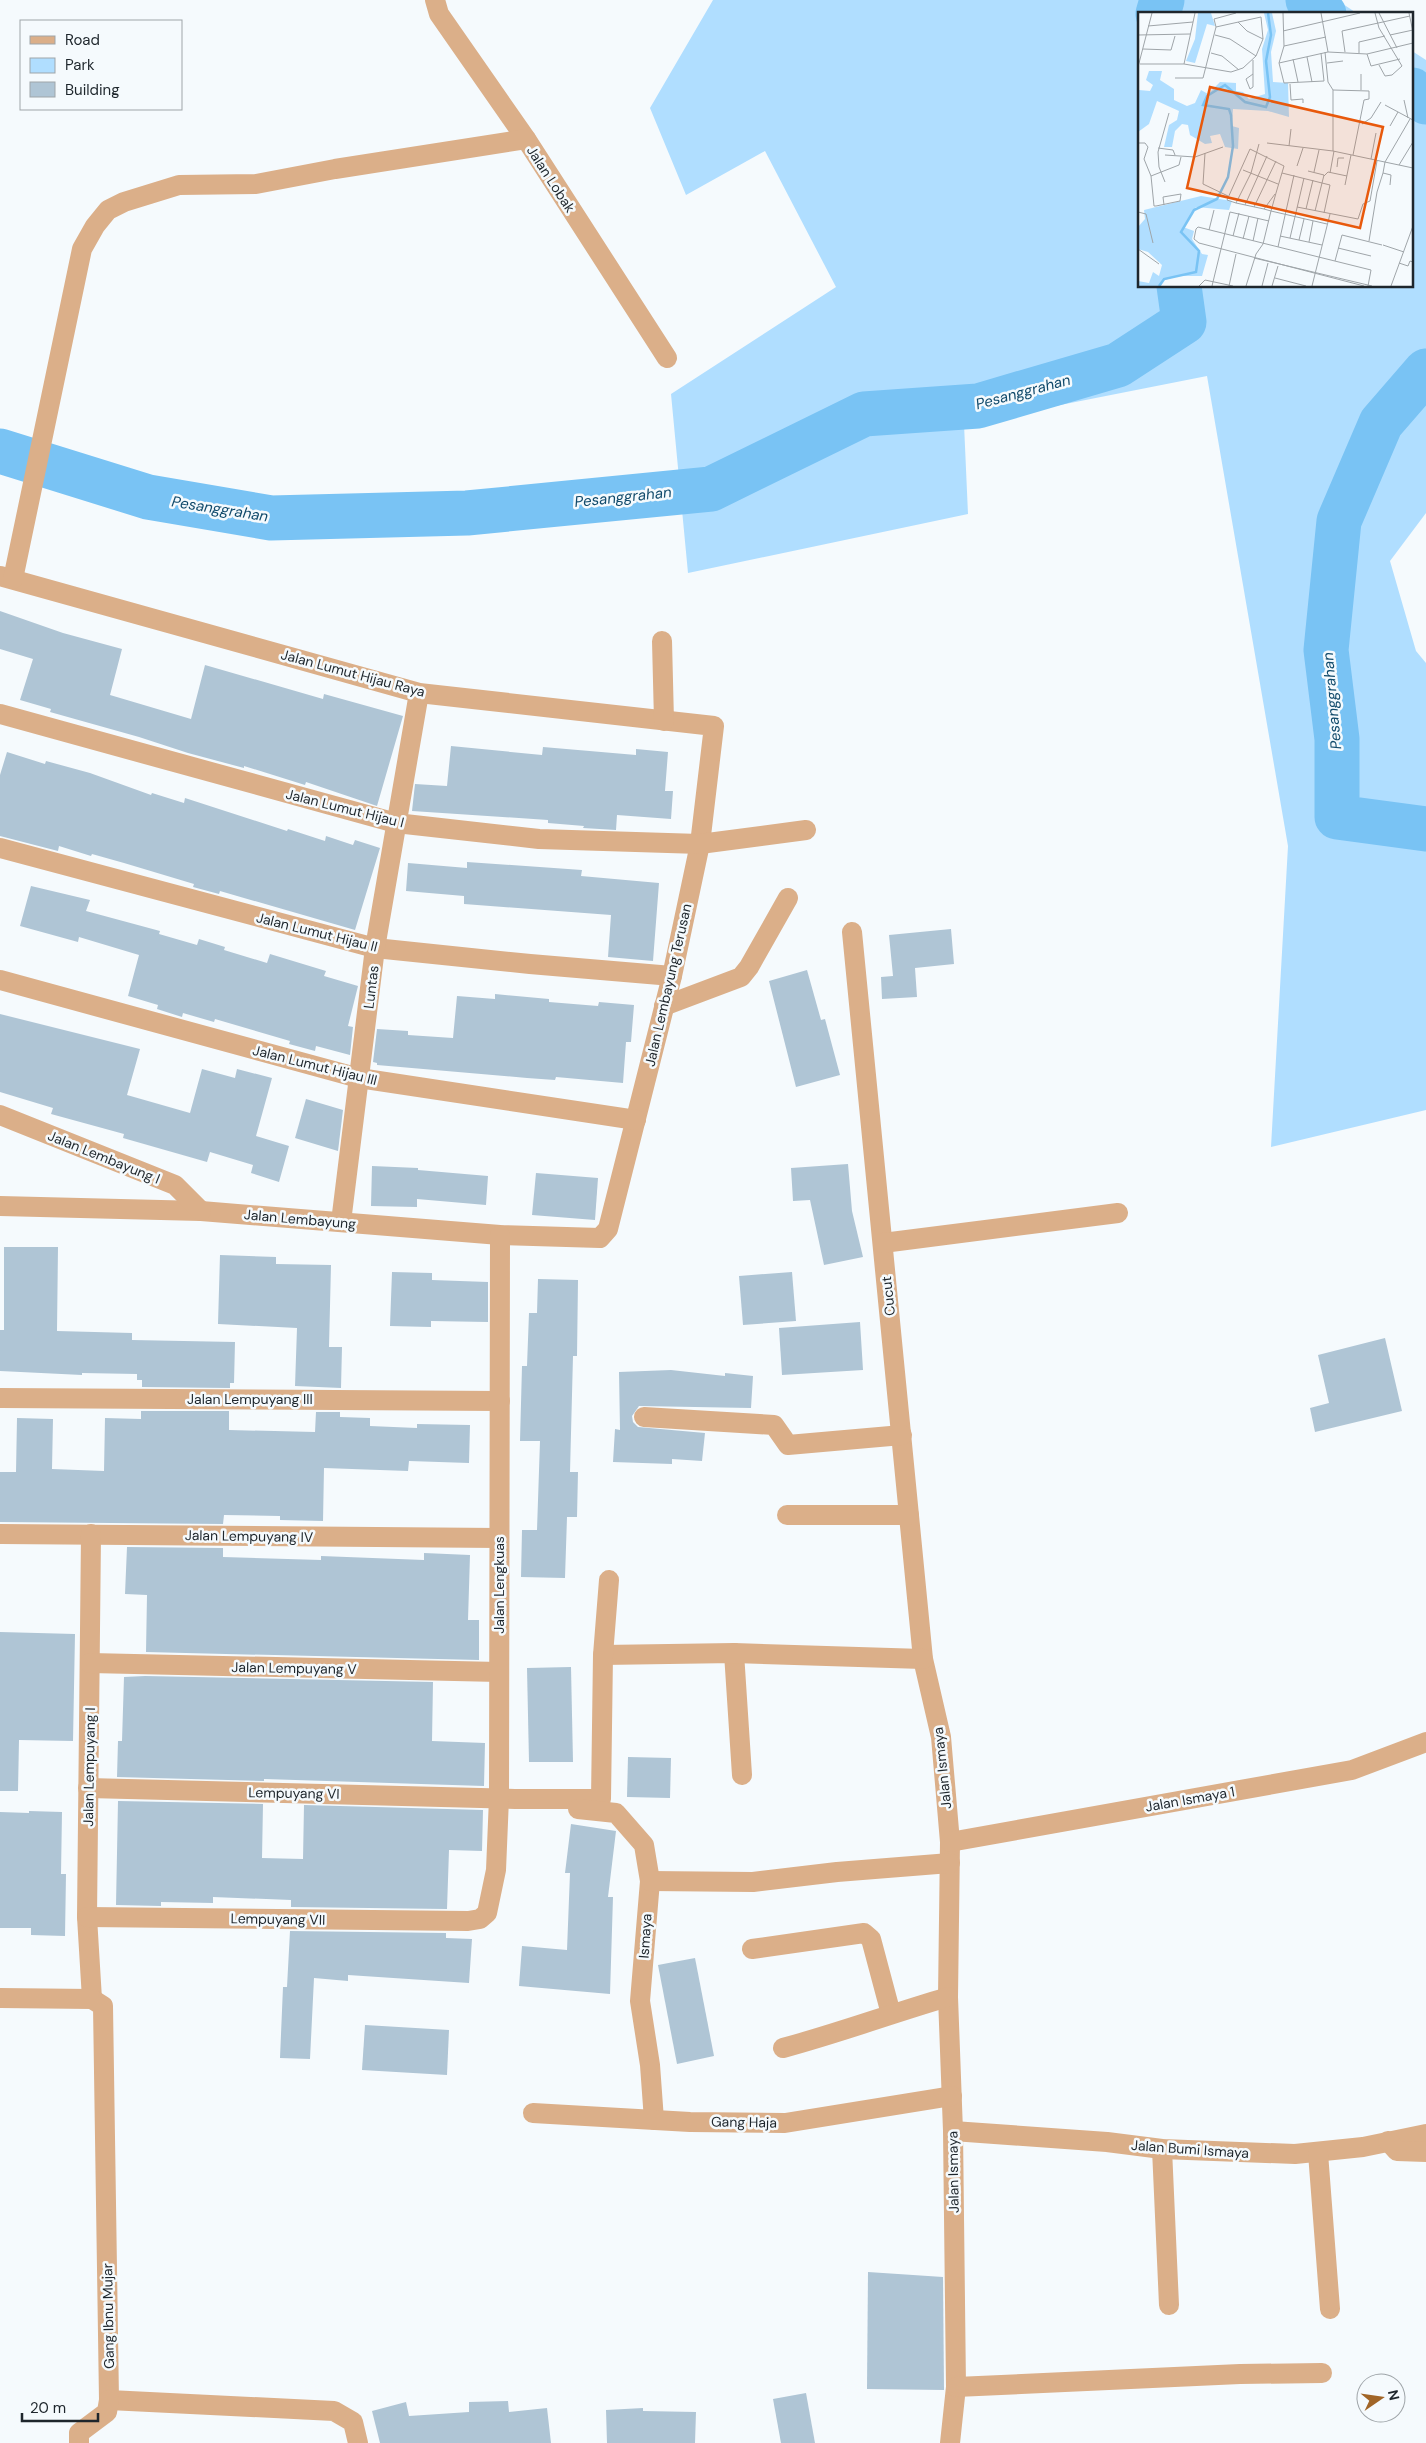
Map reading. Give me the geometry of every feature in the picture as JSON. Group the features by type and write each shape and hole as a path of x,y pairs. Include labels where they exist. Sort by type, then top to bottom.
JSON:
{"street":[{"name":"Jalan Lobak","path":"435,0 439,14 526,139 667,358"},
{"path":"6,578 31,489 82,249 95,226 108,210 124,202 179,186 256,184 335,169 526,139"},
{"name":"Jalan Lumut Hijau Raya","path":"6,578 419,693 714,726"},
{"path":"662,641 664,721"},
{"name":"Luntas","path":"341,1222 375,948 419,693"},
{"name":"Jalan Lumut Hijau I","path":"0,714 396,824 539,839 700,844 806,830"},
{"name":"Jalan Lembayung Terusan","path":"600,1238 608,1230 672,976 700,844 714,726"},
{"name":"Jalan Lumut Hijau II","path":"0,848 375,948 672,976"},
{"path":"664,1006 741,977 749,967 788,898"},
{"name":"Cucut","path":"852,932 923,1659"},
{"name":"Jalan Lumut Hijau III","path":"0,980 360,1078 636,1120"},
{"name":"Jalan Lembayung I","path":"0,1116 175,1184 200,1211"},
{"name":"Jalan Lembayung","path":"0,1206 200,1211 500,1235 600,1238"},
{"path":"883,1243 1118,1213"},
{"name":"Jalan Lengkuas","path":"468,1921 480,1920 489,1910 496,1870 499,1798 500,1235"},
{"name":"Jalan Lempuyang III","path":"0,1398 500,1401"},
{"path":"644,1417 774,1425 788,1445 902,1435"},
{"path":"787,1515 909,1516"},
{"name":"Jalan Lempuyang IV","path":"0,1534 499,1538"},
{"name":"Jalan Lempuyang I","path":"91,1534 87,1917 92,1999"},
{"path":"499,1798 601,1798 603,1654 609,1580"},
{"path":"734,1653 742,1775"},
{"path":"603,1654 734,1653 923,1659"},
{"name":"Jalan Ismaya","path":"923,1659 941,1736 950,1842 948,1997 953,2132 956,2386 950,2443"},
{"name":"Jalan Lempuyang V","path":"90,1663 499,1672"},
{"name":"Jalan Ismaya 1","path":"950,1842 1352,1770 1426,1742"},
{"name":"Lempuyang VI","path":"88,1788 499,1798"},
{"name":"Ismaya","path":"575,1799 576,1809 616,1813 644,1845 650,1881 640,2001 650,2065 654,2120"},
{"path":"650,1881 753,1882 837,1872 950,1863"},
{"name":"Lempuyang VII","path":"87,1917 468,1921"},
{"path":"752,1949 864,1933 871,1939 891,2014"},
{"path":"783,2048 851,2030 891,2014 948,1997"},
{"path":"0,1998 92,1999"},
{"name":"Gang Ibnu Mujar","path":"92,1999 103,2006 109,2400"},
{"name":"Gang Haja","path":"533,2113 654,2120 785,2123 952,2096"},
{"name":"Jalan Bumi Ismaya","path":"953,2132 1107,2142 1162,2149 1295,2154 1363,2147 1426,2134"},
{"path":"1388,2141 1397,2151 1426,2152"},
{"path":"1162,2149 1169,2305"},
{"path":"1318,2153 1330,2309"},
{"path":"956,2386 1240,2374 1322,2373"},
{"path":"79,2443 79,2433 107,2412 109,2400 334,2411 353,2422 358,2443"}],"green space":[{"path":"713,0 1337,0 1355,12 1138,12 1138,288 1414,288 1414,52 1426,60 1426,513 1390,561 1416,651 1426,663 1426,1110 1271,1147 1288,846 1207,376 964,424 968,514 688,573 671,394 836,287 765,151 686,195 650,108"}],"building":[{"path":"0,611 63,633 122,649 110,695 191,719 205,665 323,699 324,694 403,716 377,806 306,782 305,785 244,766 244,768 188,753 50,712 51,709 20,700 33,659 0,649"},
{"path":"451,746 542,755 543,747 636,755 636,749 668,752 665,791 673,791 671,819 617,815 616,830 548,823 548,820 412,811 415,784 447,786"},
{"path":"7,752 45,764 46,761 90,773 151,795 152,793 184,803 185,798 287,831 288,829 325,841 326,836 353,845 355,840 380,848 355,930 220,891 219,894 193,887 194,884 92,854 91,856 59,846 58,851 0,836 0,775"},
{"path":"467,862 582,870 581,876 659,883 653,961 608,957 611,915 464,904 464,896 406,891 408,863 467,868"},
{"path":"31,886 90,900 86,911 160,931 159,934 197,945 199,939 225,947 224,950 267,963 270,954 326,971 324,976 358,986 348,1026 353,1027 350,1055 316,1046 315,1051 289,1044 290,1041 215,1019 214,1022 183,1013 182,1017 157,1009 158,1005 128,996 139,955 79,937 78,942 20,926"},
{"path":"951,929 954,964 915,968 917,997 882,999 881,977 893,976 889,935"},
{"path":"807,970 821,1020 825,1019 840,1075 796,1087 769,981"},
{"path":"495,994 549,999 549,1002 598,1006 599,1002 634,1005 631,1042 626,1042 623,1083 556,1077 555,1080 527,1078 377,1065 377,1063 373,1062 377,1029 408,1031 408,1035 453,1038 457,996 495,999"},
{"path":"0,1014 140,1049 127,1095 190,1113 202,1069 235,1078 237,1069 272,1078 256,1136 289,1146 279,1182 251,1173 253,1165 210,1152 207,1162 123,1138 124,1134 51,1114 53,1108 0,1092"},
{"path":"306,1099 343,1110 338,1151 295,1138"},
{"path":"848,1164 852,1211 863,1257 824,1265 810,1200 793,1201 791,1168"},
{"path":"372,1166 418,1168 418,1170 488,1176 486,1205 417,1199 417,1207 371,1206"},
{"path":"536,1173 598,1178 595,1220 532,1215"},
{"path":"4,1247 58,1247 57,1331 132,1333 132,1340 235,1342 234,1383 230,1383 230,1388 142,1387 142,1380 137,1380 137,1374 82,1373 82,1375 0,1371 0,1330 4,1330"},
{"path":"220,1255 276,1257 276,1264 331,1265 329,1347 342,1347 341,1388 295,1386 297,1328 218,1324"},
{"path":"392,1272 432,1273 432,1280 488,1282 488,1322 431,1321 431,1327 390,1326"},
{"path":"792,1272 796,1321 743,1325 739,1276"},
{"path":"538,1279 578,1280 577,1356 573,1356 570,1472 578,1472 577,1517 567,1517 565,1578 521,1577 522,1530 537,1530 540,1441 520,1441 522,1366 527,1366 529,1313 537,1313"},
{"path":"860,1322 863,1370 782,1375 779,1328"},
{"path":"1385,1338 1402,1411 1315,1432 1310,1408 1329,1403 1318,1355"},
{"path":"671,1370 725,1376 725,1373 753,1376 751,1408 639,1406 632,1416 633,1422 638,1427 705,1433 702,1461 672,1459 672,1464 613,1462 615,1429 620,1430 619,1372"},
{"path":"141,1411 229,1411 229,1430 315,1432 316,1412 340,1412 340,1417 370,1418 370,1426 417,1428 417,1424 470,1425 469,1463 409,1461 408,1471 324,1468 323,1521 280,1520 280,1516 224,1515 223,1524 0,1522 0,1472 16,1472 17,1418 53,1419 52,1469 104,1471 105,1418 141,1419"},
{"path":"127,1547 223,1548 223,1557 321,1560 321,1556 424,1560 424,1553 470,1555 468,1620 479,1620 479,1660 146,1652 147,1595 125,1594"},
{"path":"0,1632 75,1634 73,1741 19,1740 18,1791 0,1791"},
{"path":"571,1667 573,1762 529,1762 527,1668"},
{"path":"124,1677 433,1682 432,1741 485,1743 484,1786 264,1779 264,1781 117,1777 118,1741 122,1741"},
{"path":"628,1757 671,1758 670,1798 627,1797"},
{"path":"118,1801 263,1804 262,1858 303,1859 304,1805 483,1810 482,1851 449,1850 447,1909 291,1907 291,1900 213,1897 213,1903 161,1902 161,1906 116,1905"},
{"path":"29,1811 62,1812 61,1874 66,1874 65,1936 31,1935 31,1928 0,1928 0,1812 29,1813"},
{"path":"571,1824 616,1831 608,1897 613,1897 610,1994 519,1986 522,1946 567,1950 570,1873 565,1873"},
{"path":"290,1931 446,1933 446,1938 472,1939 469,1983 348,1975 348,1981 314,1978 310,2059 280,2058 283,1987 287,1987"},
{"path":"695,1958 714,2056 677,2064 658,1965"},
{"path":"365,2025 449,2030 447,2075 362,2070"},
{"path":"868,2272 943,2277 944,2390 867,2389"},
{"path":"806,2393 815,2443 781,2443 773,2399"},
{"path":"508,2401 509,2412 547,2408 551,2443 380,2443 372,2411 406,2402 409,2416 469,2412 469,2402"},
{"path":"643,2408 643,2411 696,2412 695,2443 607,2443 606,2410"}],"waterway":[{"name":"Pesanggrahan","path":"1159,12 1162,0"},
{"name":"Pesanggrahan","path":"1308,0 1322,12"},
{"name":"Pesanggrahan","path":"1414,92 1426,102"},
{"name":"Pesanggrahan","path":"0,451 148,497 271,518 467,513 711,489 864,414 978,406 1118,365 1184,322 1179,288"},
{"name":"Pesanggrahan","path":"1426,371 1381,423 1339,521 1326,650 1337,739 1337,817 1426,829"}]}
